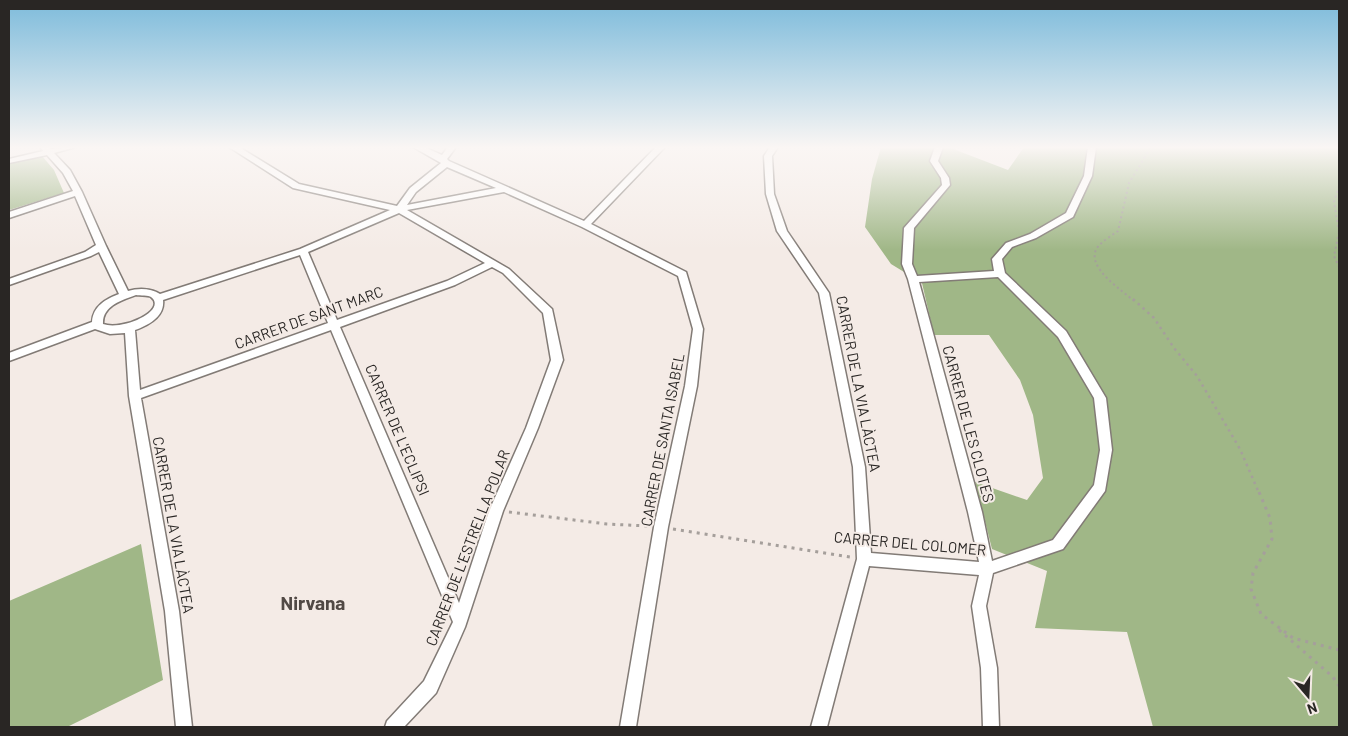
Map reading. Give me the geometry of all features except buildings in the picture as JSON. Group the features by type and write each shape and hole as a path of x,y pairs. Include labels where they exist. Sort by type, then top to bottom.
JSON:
{"street":[{"path":"72,181 100,246 125,295"},
{"path":"288,181 296,186 399,209"},
{"path":"399,209 413,190 422,181"},
{"name":"CARRER DE SANTA ISABEL","path":"489,181 584,225 682,274 698,329 691,386 661,527 628,727"},
{"path":"584,225 628,181"},
{"name":"CARRER DE LA VIA LÀCTEA","path":"769,181 770,194 782,231 824,293 859,467 864,560 819,727"},
{"name":"CARRER DE LES CLOTES","path":"945,181 946,185 909,228 906,264 913,279 975,512 987,569 979,606 988,668 991,727"},
{"path":"913,279 1000,274 997,259 1009,246 1033,236 1070,215 1086,181"},
{"path":"158,298 303,251 399,209 506,189"},
{"path":"9,215 78,192"},
{"name":"CARRER DE L'ESTRELLA POLAR","path":"394,727 430,687 460,622 496,511 532,428 557,360 548,312 506,271 490,264 399,209"},
{"path":"9,282 88,254 100,246"},
{"name":"CARRER DE L'ECLIPSI","path":"303,251 460,622"},
{"name":"CARRER DE SANT MARC","path":"135,396 451,283 490,264"},
{"name":"CARRER DEL COLOMER","path":"864,560 987,569 1058,545 1100,488 1106,450 1100,398 1062,334 1000,274"},
{"path":"9,357 97,324 108,330 130,328 153,315 159,308 158,298 154,294 142,292 125,295 105,306 99,312 97,324"},
{"name":"CARRER DE LA VIA LÀCTEA","path":"130,328 135,396 172,610 184,727"}],"path":[{"path":"1130,181 1123,197 1118,231 1100,244 1092,258 1097,268 1154,318 1174,348 1197,376 1240,449 1270,518 1272,539 1254,573 1251,589 1262,614 1333,678 1339,686"},
{"path":"1339,186 1335,191 1334,215 1339,232 1334,256 1339,267"},
{"name":"CARRER DEL COLOMER","path":"496,511 607,524 661,527 864,560"},
{"path":"1262,614 1293,638 1339,650"}],"green space":[{"path":"9,181 59,181 64,193 9,210"},
{"path":"872,181 1339,181 1339,727 1153,727 1127,632 1035,628 1047,571 992,549 975,482 1027,500 1043,478 1033,415 1020,380 989,335 934,335 922,283 891,264 865,227"},
{"path":"141,544 163,680 67,727 9,727 9,601"}],"district":[{"name":"Nirvana","path":"313,603"}]}
